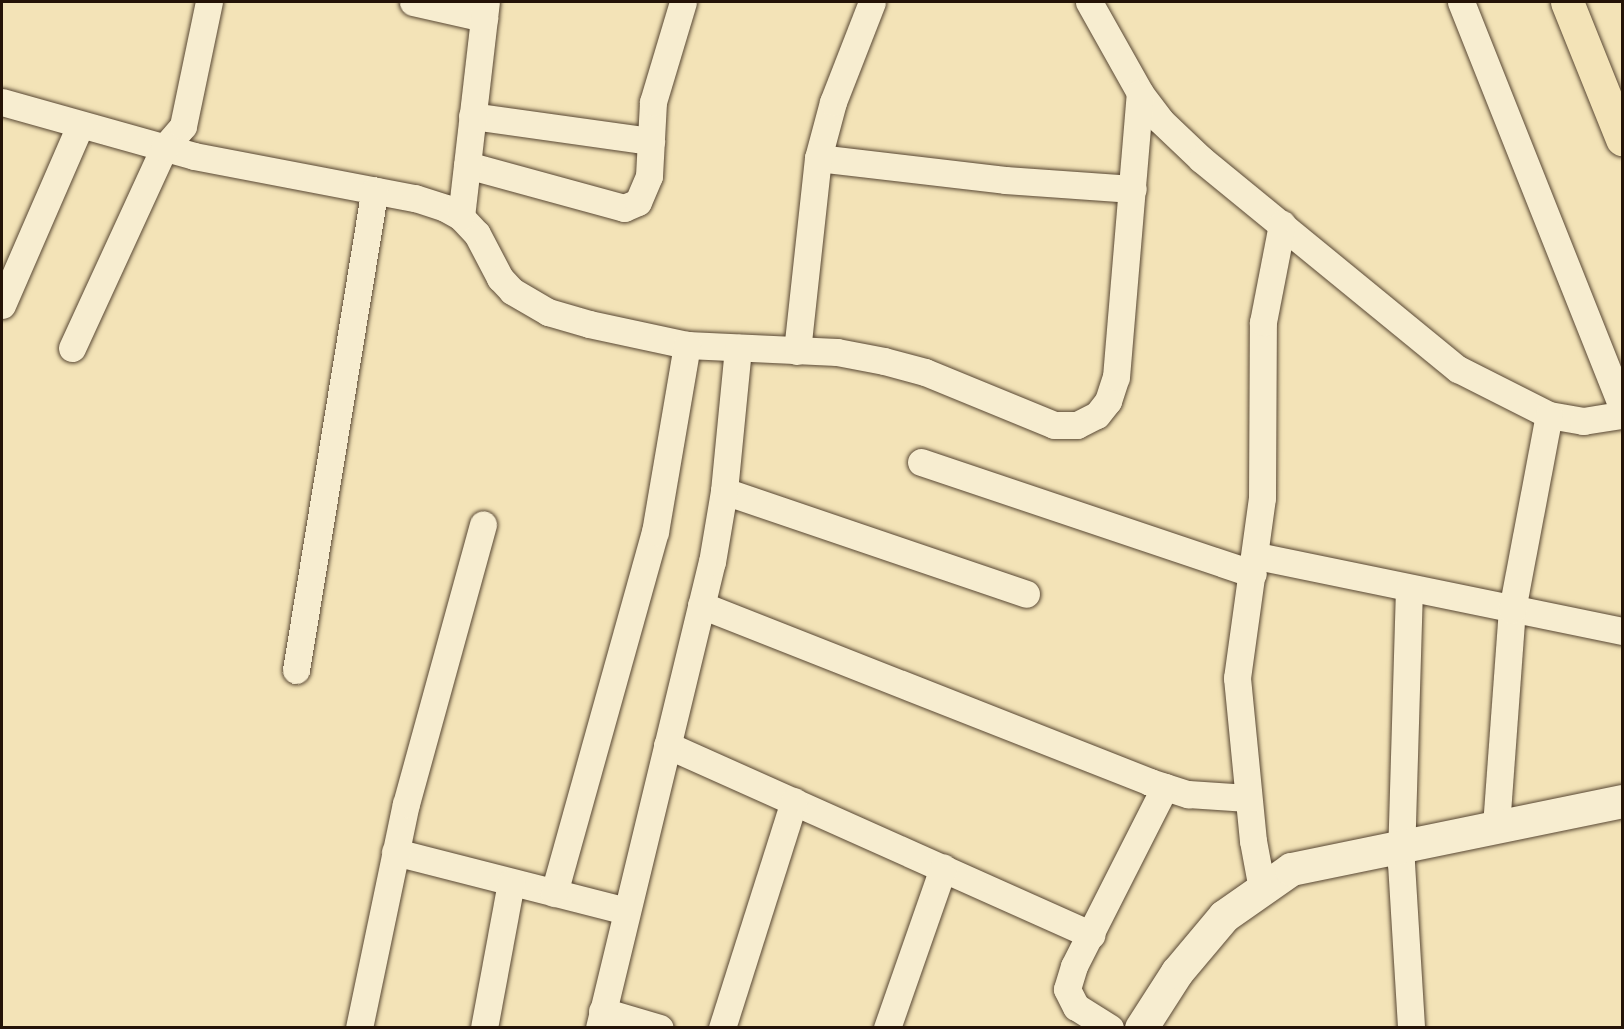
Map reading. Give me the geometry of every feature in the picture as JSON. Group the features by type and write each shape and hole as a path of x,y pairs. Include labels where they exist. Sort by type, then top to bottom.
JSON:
{"main road":[{"path":"1567,2 1623,139"},
{"path":"1591,2 1623,80"}],"street":[{"path":"72,348 164,148 183,126 209,2"},
{"path":"413,2 485,10 461,217"},
{"path":"467,165 624,208 638,202 644,193 655,94 683,2"},
{"path":"797,351 818,158 833,102 872,2"},
{"path":"1089,2 1140,93 1160,120 1201,159 1458,369 1549,415 1583,422 1623,415"},
{"path":"1461,2 1623,406"},
{"path":"2,102 164,148 415,198 461,217 477,234 500,278 528,303 589,324 687,345 837,352 884,361 925,372 1054,425 1077,425 1097,415 1108,401 1116,377 1140,93"},
{"path":"472,116 651,141"},
{"path":"2,305 80,126"},
{"path":"818,158 1005,180 1132,189"},
{"path":"296,670 375,190"},
{"path":"1262,889 1248,798 1237,678 1255,565 1262,476 1263,322 1282,224"},
{"path":"554,893 655,532 687,345"},
{"path":"660,1028 601,1019 701,605 724,491 738,348"},
{"path":"1496,826 1512,610 1549,415"},
{"path":"921,462 1255,565 1409,588 1623,631"},
{"path":"724,491 1026,594"},
{"path":"359,1028 395,852 483,524"},
{"path":"1409,588 1402,846 1411,1028"},
{"path":"701,605 1165,787 1188,794 1248,798"},
{"path":"667,745 1091,935"},
{"path":"1110,1028 1076,1007 1067,989 1074,966 1165,787"},
{"path":"722,1028 794,801"},
{"path":"1141,1028 1177,972 1224,916 1291,869 1623,801"},
{"path":"395,852 626,911"},
{"path":"887,1028 942,868"},
{"path":"484,1028 511,882"}]}
